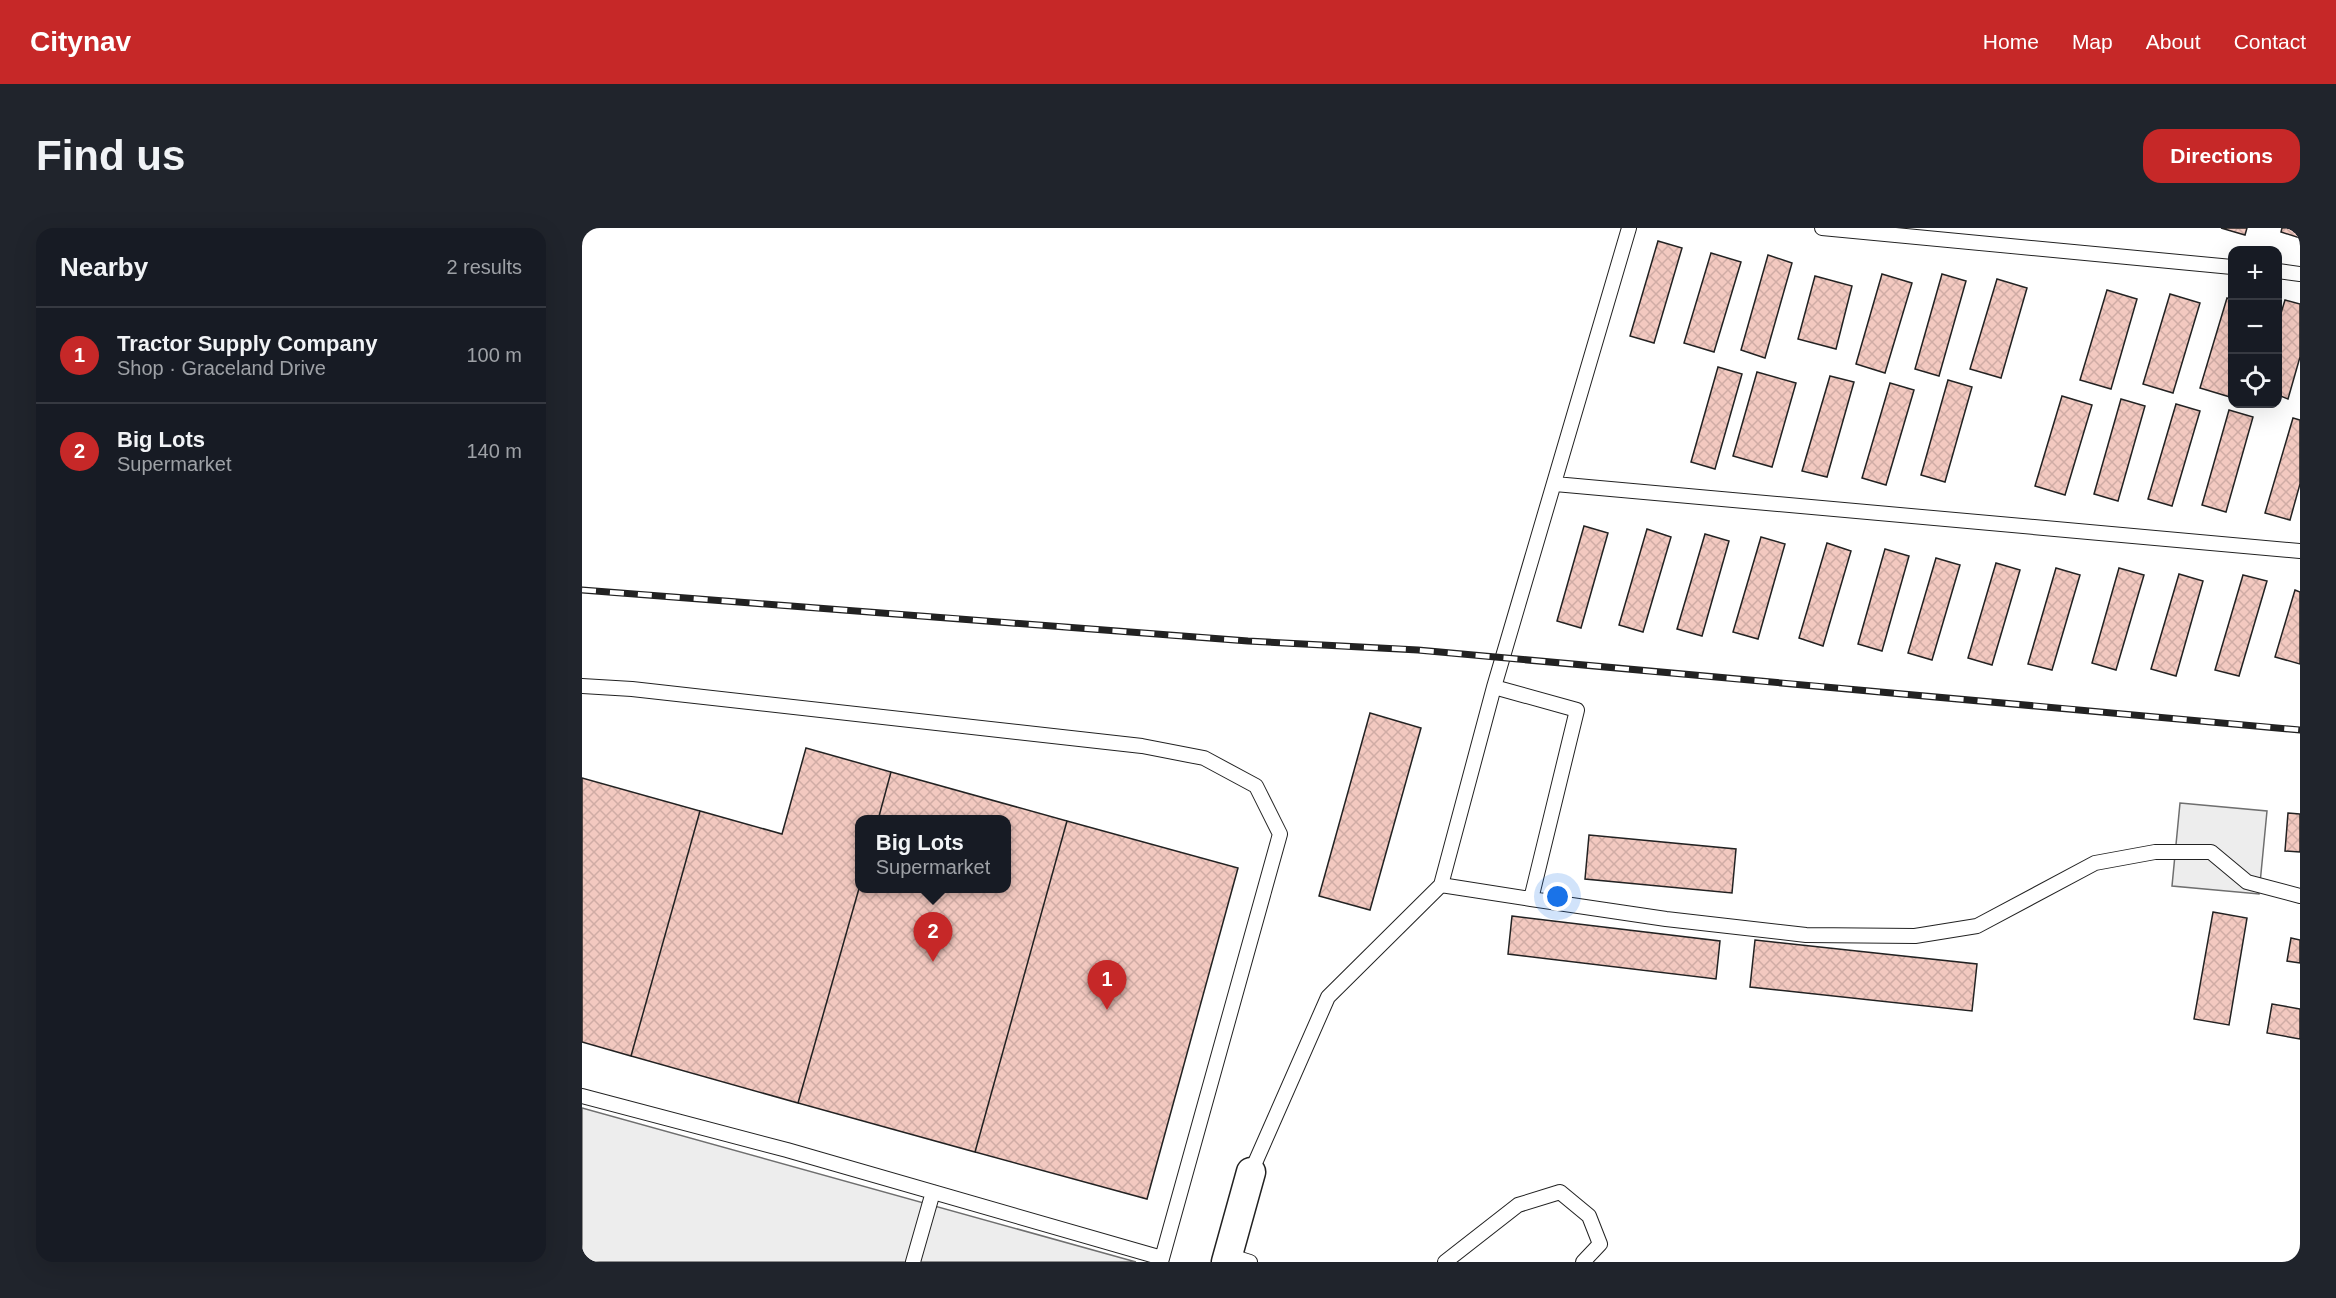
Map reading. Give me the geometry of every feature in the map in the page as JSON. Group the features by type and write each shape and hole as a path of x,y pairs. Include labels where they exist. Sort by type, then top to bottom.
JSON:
{"street":[{"path":"1235,1260 1251,1172"}],"lane":[{"path":"1251,1172 1328,997 1441,885 1494,687 1629,228"},
{"path":"1822,228 2228,267"},
{"path":"2282,272 2300,274"},
{"path":"1555,484 2300,552"},
{"path":"582,686 632,689 1142,746 1204,758 1256,786 1280,834 1161,1260 787,1150 582,1096"},
{"path":"1494,687 1577,710 1531,899"},
{"path":"1441,885 1666,920 1806,935 1915,936 1977,926 2095,863 2155,852 2211,852 2247,882 2300,896"},
{"path":"913,1262 933,1192"},
{"path":"1445,1262 1518,1205 1560,1192 1589,1216 1600,1244 1583,1262"}],"shaded area":[{"path":"2180,803 2267,811 2259,894 2172,886"},
{"path":"582,1108 1136,1262 582,1262"}],"building":[{"path":"2221,228 2247,228 2245,235"},
{"path":"2282,228 2300,228 2300,238 2281,232"},
{"path":"1658,241 1682,248 1654,343 1630,336"},
{"path":"1711,253 1741,262 1714,352 1684,343"},
{"path":"1768,255 1792,263 1765,358 1741,350"},
{"path":"1882,274 1912,283 1885,373 1856,364"},
{"path":"1942,274 1966,281 1939,376 1915,369"},
{"path":"1815,276 1852,286 1836,349 1798,339"},
{"path":"1997,279 2027,288 2001,378 1970,369"},
{"path":"2107,290 2137,299 2111,389 2080,380"},
{"path":"2170,294 2200,303 2173,393 2143,384"},
{"path":"2227,298 2228,396 2200,388"},
{"path":"2285,300 2300,304 2300,357 2288,399 2282,397 2282,310"},
{"path":"1718,367 1742,374 1715,469 1691,462"},
{"path":"1757,372 1796,383 1772,467 1733,456"},
{"path":"1830,376 1854,382 1827,477 1802,471"},
{"path":"1948,380 1972,387 1945,482 1921,475"},
{"path":"1890,383 1914,390 1886,485 1862,478"},
{"path":"2062,396 2092,405 2065,495 2035,486"},
{"path":"2121,399 2145,406 2118,501 2094,494"},
{"path":"2176,404 2200,411 2172,506 2148,499"},
{"path":"2229,410 2253,417 2226,512 2202,505"},
{"path":"2293,418 2300,420 2300,484 2290,520 2265,513"},
{"path":"1584,526 1608,533 1581,628 1557,621"},
{"path":"1647,529 1671,537 1643,632 1619,625"},
{"path":"1705,534 1729,541 1702,636 1677,629"},
{"path":"1761,537 1785,544 1758,639 1733,632"},
{"path":"1827,543 1851,551 1823,646 1799,638"},
{"path":"1885,549 1909,556 1882,651 1858,644"},
{"path":"1936,558 1960,565 1932,660 1908,653"},
{"path":"1996,563 2020,570 1992,665 1968,658"},
{"path":"2056,568 2080,575 2052,670 2028,664"},
{"path":"2119,568 2144,575 2116,670 2092,663"},
{"path":"2179,574 2203,581 2176,676 2151,669"},
{"path":"2243,575 2267,581 2239,676 2215,670"},
{"path":"2295,590 2300,592 2300,664 2275,657"},
{"path":"1370,713 1421,728 1370,910 1319,896"},
{"path":"806,748 891,772 879,815 855,815 855,893 858,893 798,1103 631,1056 700,811 782,834"},
{"path":"891,772 1067,821 975,1152 798,1103 858,893 1011,893 1011,815 879,815"},
{"path":"582,778 700,811 631,1056 582,1042"},
{"path":"2288,813 2300,814 2300,852 2285,851"},
{"path":"1067,821 1238,868 1147,1199 975,1152"},
{"path":"1589,835 1736,849 1732,893 1585,879"},
{"path":"2213,912 2247,918 2229,1025 2194,1019"},
{"path":"1512,916 1720,941 1716,979 1508,954"},
{"path":"2291,938 2300,940 2300,963 2287,961"},
{"path":"1755,940 1977,964 1972,1011 1750,987"},
{"path":"2272,1004 2300,1009 2300,1039 2267,1033"}],"railway":[{"path":"582,590 1248,641 1418,650 2300,730"}],"place":[{"name":"Big Lots","path":"933,962"},
{"name":"Tractor Supply Company","path":"1107,1010"}]}
